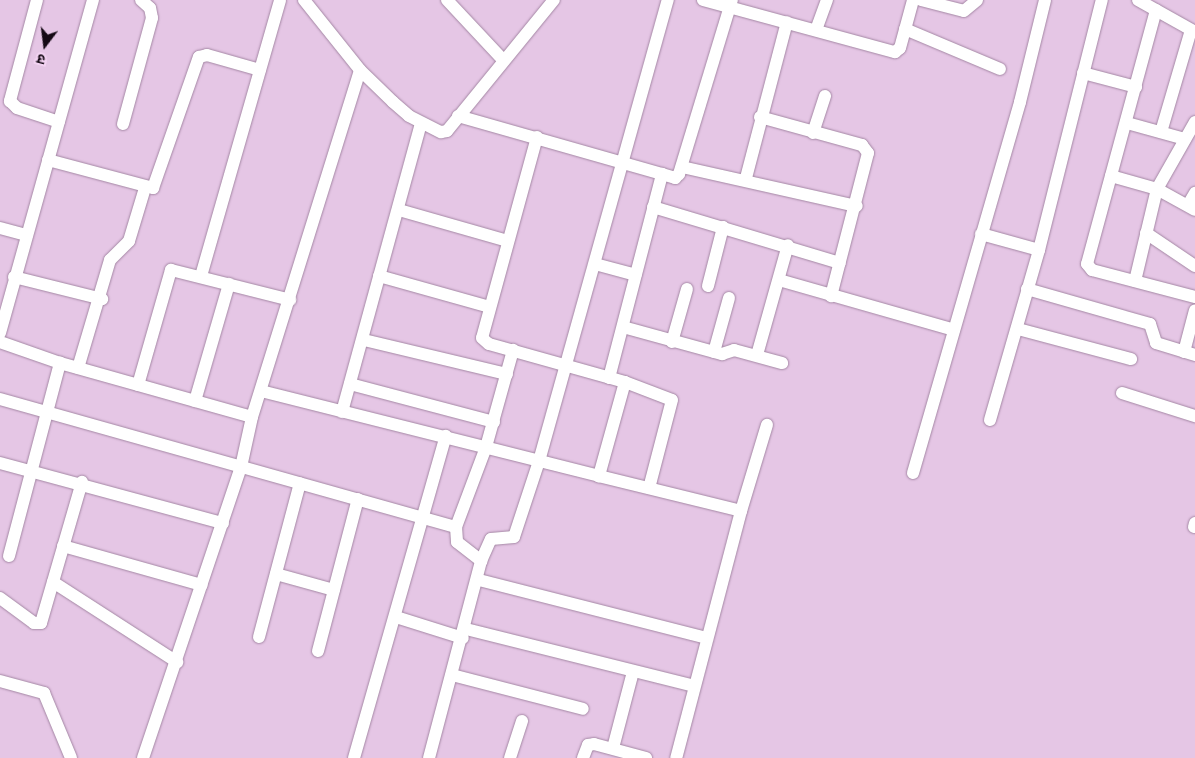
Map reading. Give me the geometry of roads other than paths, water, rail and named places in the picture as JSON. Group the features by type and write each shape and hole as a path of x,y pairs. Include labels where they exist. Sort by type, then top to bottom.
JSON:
{"street":[{"path":"37,0 10,101 17,108 59,122"},
{"path":"0,333 14,277 93,0"},
{"path":"123,124 152,18 150,8 141,0"},
{"path":"202,276 280,0"},
{"path":"304,0 360,70 421,124 444,132 554,0"},
{"path":"447,0 504,61"},
{"path":"429,758 479,580 482,561 491,539 514,537 539,461 568,365 668,0"},
{"path":"702,0 730,4 895,52 905,29 913,0"},
{"path":"816,30 827,0"},
{"path":"921,0 964,11 977,0"},
{"path":"913,474 1045,0"},
{"path":"990,420 1018,330 1102,0"},
{"path":"1138,0 1193,31 1161,132"},
{"path":"458,116 624,160 662,174 677,177 682,167 730,4"},
{"path":"1156,10 1127,123 1087,264 1092,270 1195,297"},
{"path":"746,178 760,117 787,22"},
{"path":"905,29 1000,69"},
{"path":"48,160 145,188 155,186 199,57 207,55 260,70"},
{"path":"143,758 177,662 241,467 252,417 290,300 360,70"},
{"path":"1083,73 1136,87"},
{"path":"813,133 825,96"},
{"path":"760,117 862,145 868,153 857,206 831,296"},
{"path":"1135,281 1157,189 1195,122"},
{"path":"1127,123 1185,139"},
{"path":"342,412 364,340 379,276 399,210 421,124"},
{"path":"537,137 482,338 489,344 625,382 672,400 649,488"},
{"path":"682,167 746,178 857,206"},
{"path":"609,378 662,174"},
{"path":"1111,176 1157,189 1191,208 1195,193"},
{"path":"78,368 102,299 110,260 129,242 145,188"},
{"path":"653,207 840,263"},
{"path":"399,210 508,241"},
{"path":"708,286 723,227"},
{"path":"0,228 26,236"},
{"path":"1146,233 1195,266"},
{"path":"981,234 1039,250"},
{"path":"757,354 788,246"},
{"path":"595,264 636,275"},
{"path":"138,385 167,275 178,269 290,300"},
{"path":"379,276 490,307"},
{"path":"14,277 102,299"},
{"path":"779,280 954,330"},
{"path":"195,401 229,284"},
{"path":"672,342 687,289"},
{"path":"1027,289 1150,324 1156,344 1189,353 1195,310"},
{"path":"714,352 729,298"},
{"path":"623,327 714,352 724,354 734,350 757,354 782,363"},
{"path":"1018,330 1131,359"},
{"path":"364,340 506,374"},
{"path":"0,342 60,363 252,417"},
{"path":"482,561 457,542 456,527 486,447 514,350"},
{"path":"9,556 60,363"},
{"path":"599,476 625,382"},
{"path":"350,384 494,422"},
{"path":"261,391 741,511"},
{"path":"1122,393 1195,416"},
{"path":"0,399 456,527"},
{"path":"676,758 706,638 741,511 768,425"},
{"path":"354,758 396,617 446,436"},
{"path":"0,462 82,482 223,523"},
{"path":"0,600 39,624 82,482"},
{"path":"259,637 300,483"},
{"path":"318,651 358,499"},
{"path":"63,546 202,585"},
{"path":"276,574 334,590"},
{"path":"479,580 706,638"},
{"path":"53,582 177,662"},
{"path":"396,617 694,686"},
{"path":"613,748 633,672"},
{"path":"452,675 583,708"},
{"path":"0,681 44,693 71,758"},
{"path":"510,758 522,721"},
{"path":"583,758 591,744 613,748 646,758"}]}
